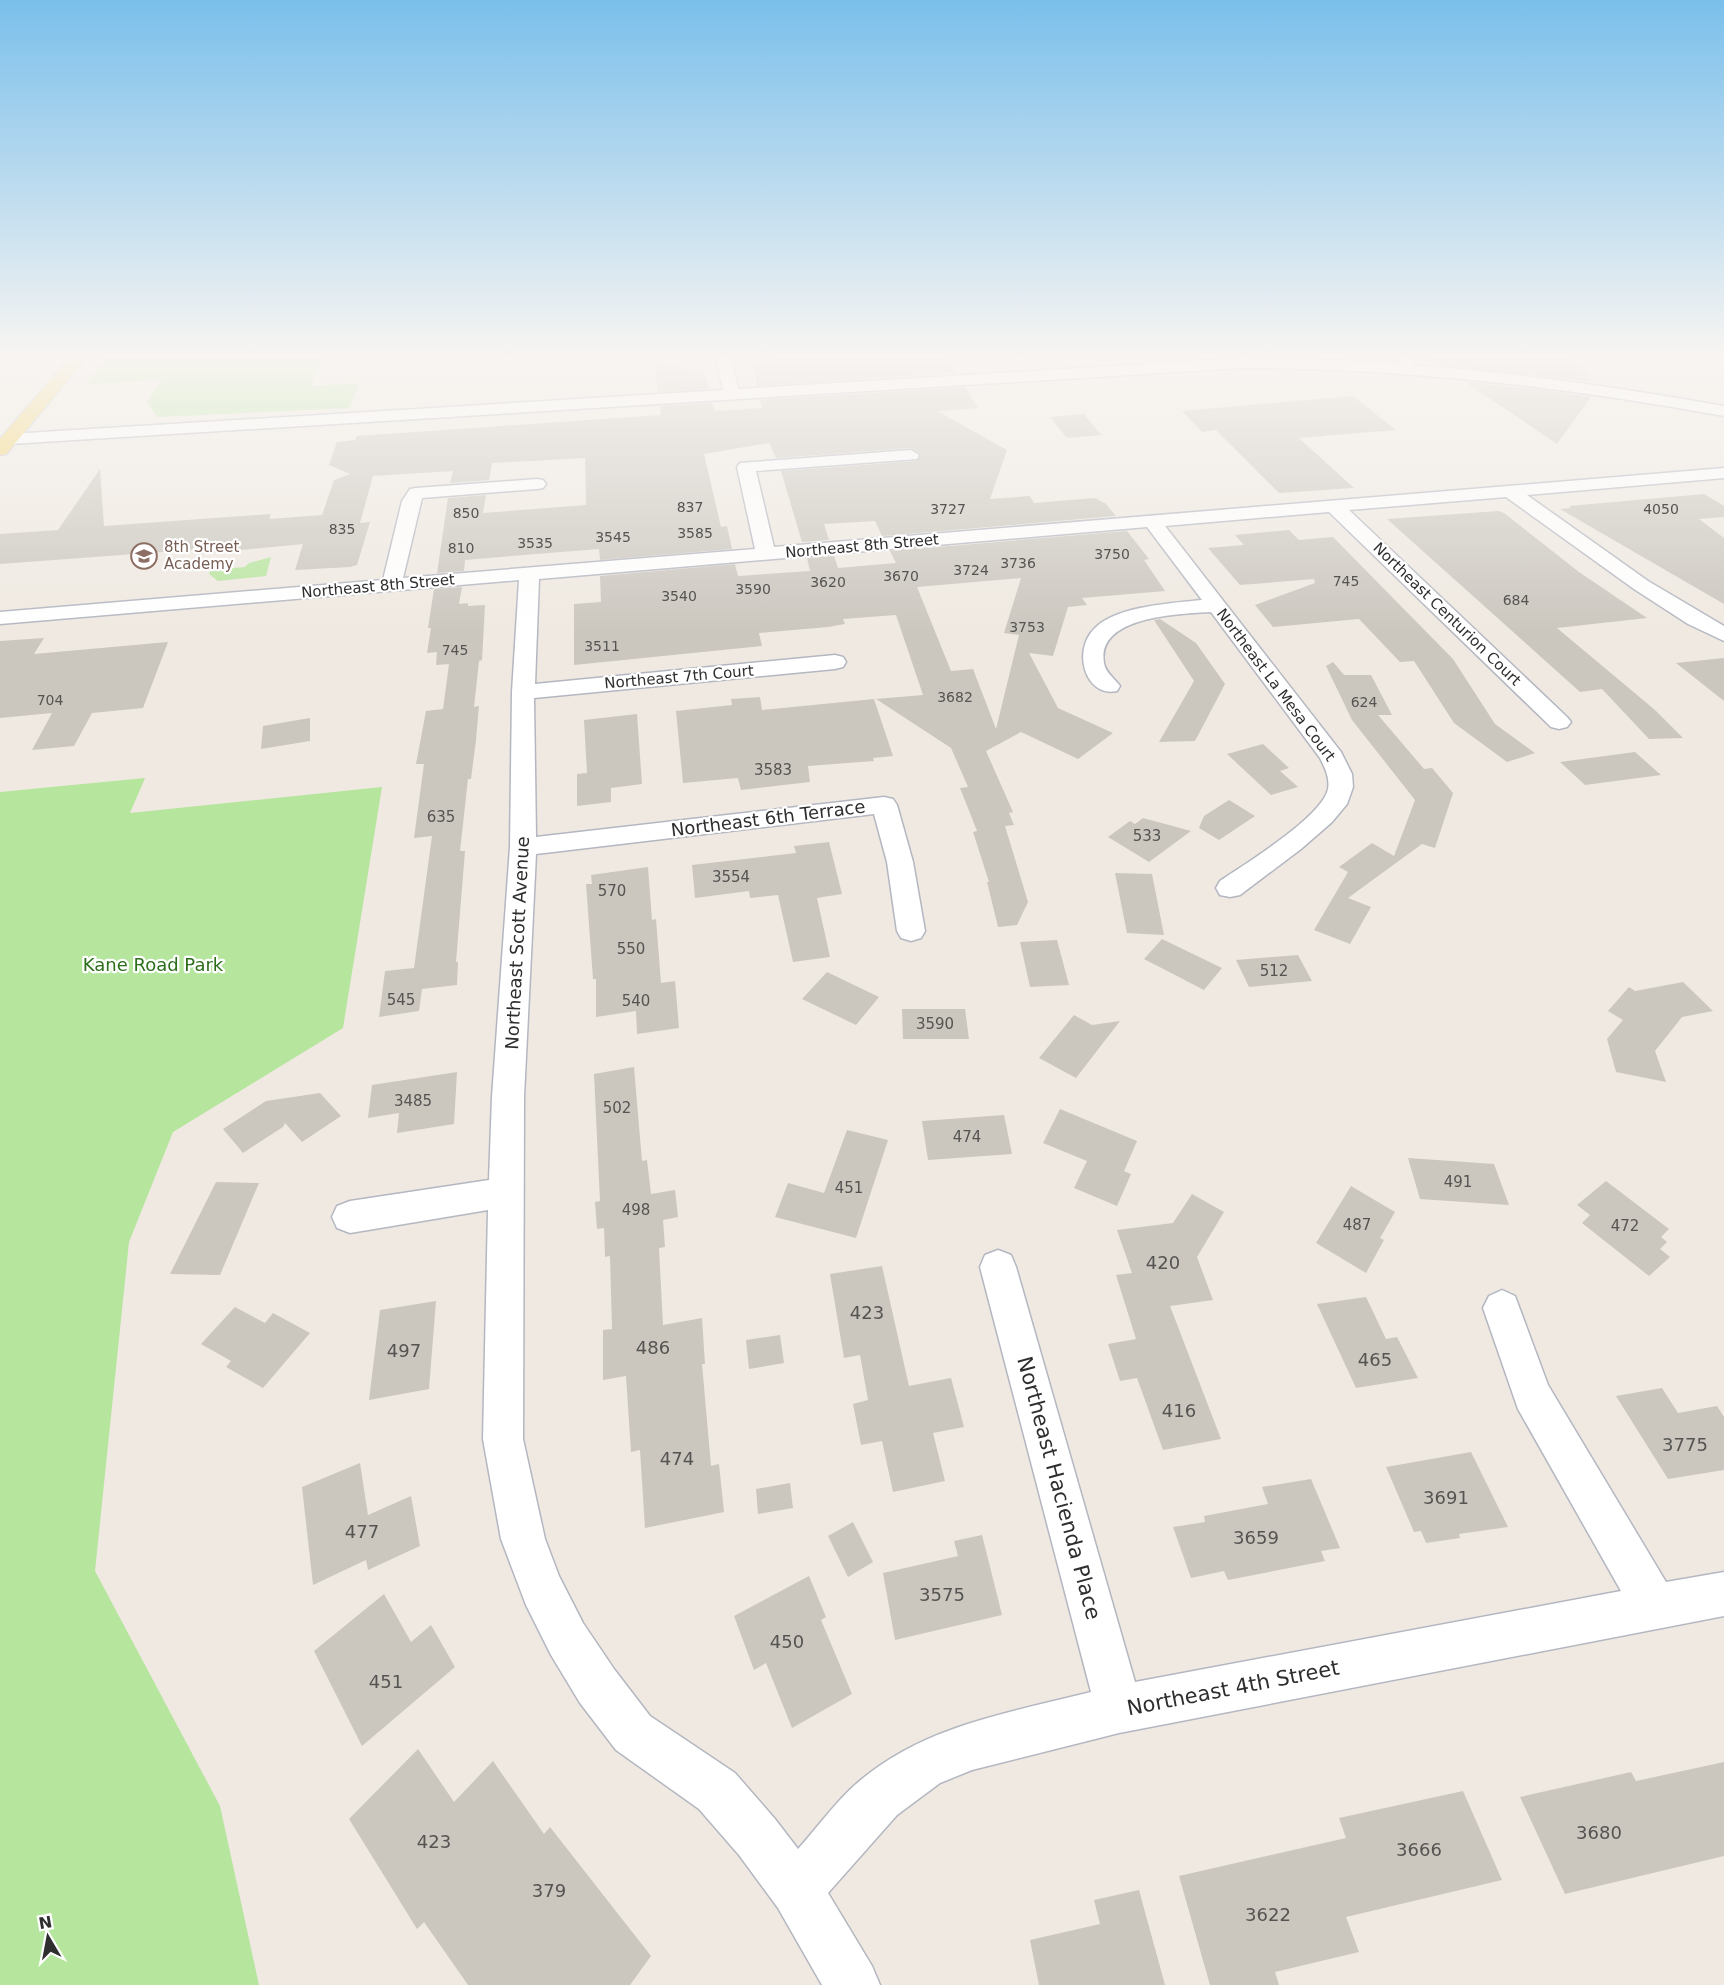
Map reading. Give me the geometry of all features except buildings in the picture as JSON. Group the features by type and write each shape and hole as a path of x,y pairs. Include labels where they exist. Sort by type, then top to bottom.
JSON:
{"street":[{"path":"766,554 746,467 911,455"},
{"name":"Northeast 8th Street","path":"0,618 1724,473"},
{"path":"392,585 411,501 416,493 537,484"},
{"path":"1510,491 1600,560 1676,609 1724,635"},
{"name":"Northeast Centurion Court","path":"1334,506 1559,722"},
{"name":"Northeast La Mesa Court","path":"1152,521 1332,757 1340,773 1341,790 1335,805 1322,820 1230,888"},
{"name":"Northeast Scott Avenue","path":"529,574 523,692 523,847 508,1097 503,1313 503,1439 511,1488 523,1539 534,1569 567,1640 597,1686 633,1733 717,1791 757,1837 796,1890 853,1985"},
{"path":"1109,686 1093,665 1093,651 1098,638 1110,627 1127,618 1151,612 1216,605"},
{"name":"Northeast 7th Court","path":"523,692 835,662"},
{"name":"Northeast 6th Terrace","path":"523,847 884,805 900,862 911,931"},
{"path":"350,1217 506,1192"},
{"name":"Northeast Hacienda Place","path":"998,1267 1119,1709"},
{"path":"1502,1308 1532,1395 1656,1608"},
{"name":"Northeast 4th Street","path":"796,1890 879,1797 923,1766 970,1746 1119,1709 1724,1594"}],"green space":[{"path":"271,557 266,576 218,581 209,574 211,570 245,567 249,563"},
{"name":"Kane Road Park","path":"145,778 130,813 382,787 343,1028 173,1132 129,1242 95,1571 220,1806 259,1985 0,1985 0,792"}],"place":[{"name":"8th Street Academy","path":"144,556"}]}
